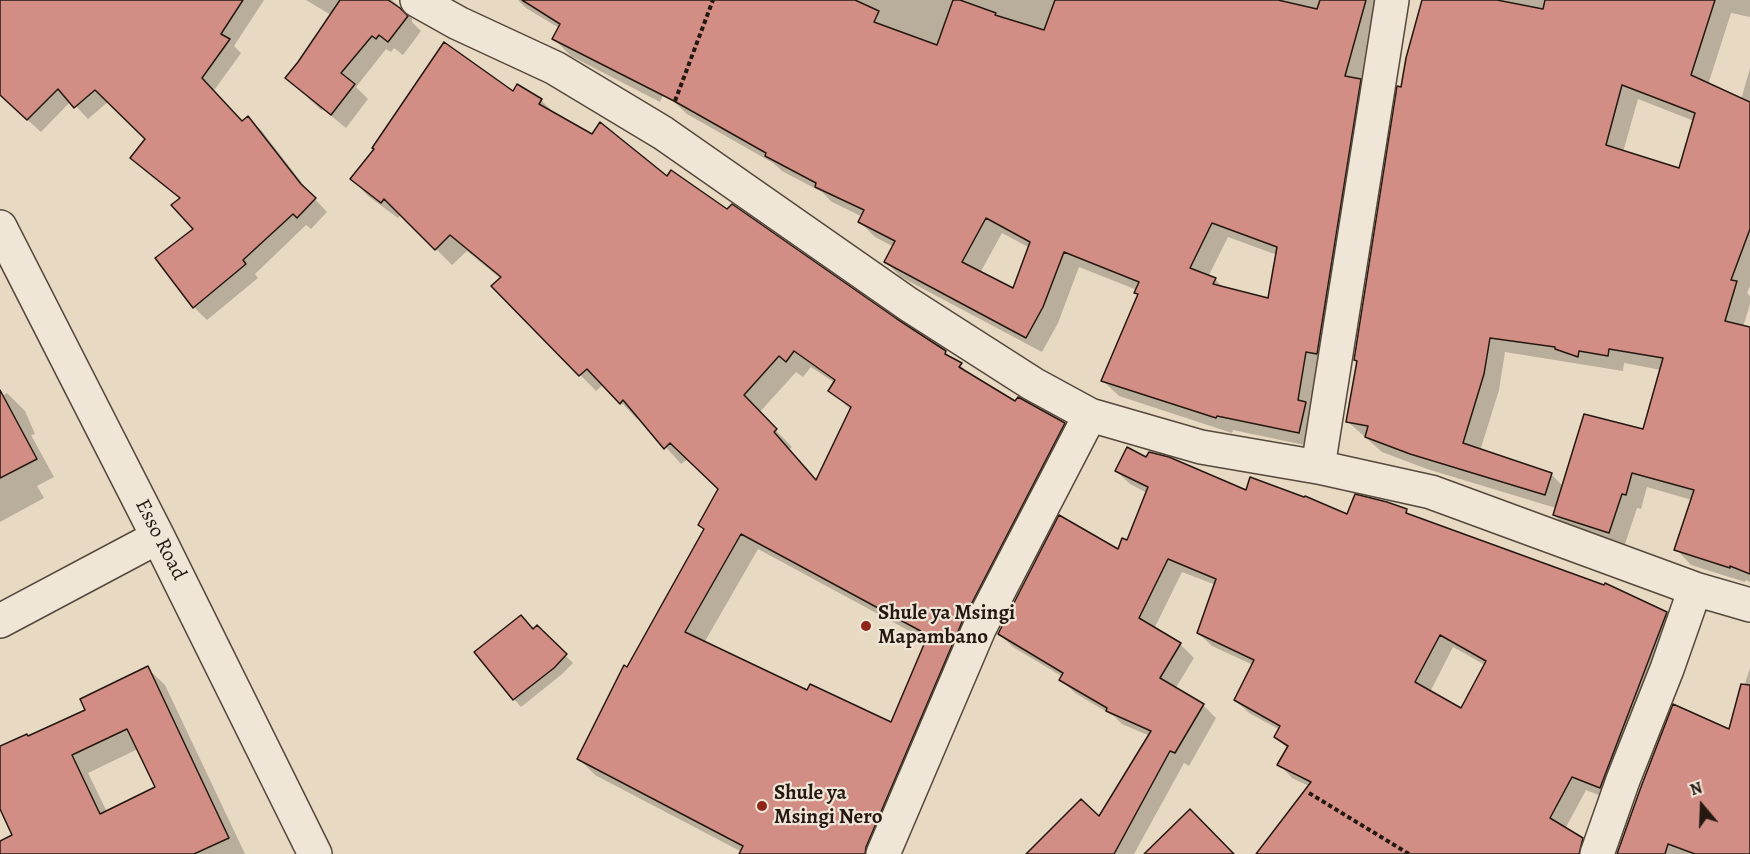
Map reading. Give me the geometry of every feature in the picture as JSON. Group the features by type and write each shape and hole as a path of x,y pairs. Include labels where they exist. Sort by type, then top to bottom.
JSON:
{"street":[{"path":"417,0 463,12 663,133 908,304 1033,384 1090,415 1201,447 1318,467 1431,492 1695,590 1750,605"},
{"path":"1318,467 1392,0"},
{"name":"Esso Road","path":"0,227 159,537 315,854"},
{"path":"884,854 979,629 1090,415"},
{"path":"0,621 159,537"},
{"path":"1597,854 1695,590"}],"path":[{"path":"663,133 713,0"},
{"path":"1309,793 1409,854"}],"building":[{"path":"0,0 243,0 221,34 230,39 202,78 242,121 248,116 301,184 316,198 297,218 293,214 243,260 246,264 193,308 155,258 193,229 171,205 180,198 130,158 145,139 95,90 74,108 58,89 27,120 0,95"},
{"path":"340,0 388,0 408,16 388,42 379,35 376,39 372,36 341,73 355,84 331,115 285,78"},
{"path":"522,0 855,0 879,11 874,22 937,45 953,0 960,0 996,13 995,15 1044,30 1055,0 1278,0 1317,9 1320,0 1366,0 1345,76 1361,79 1317,354 1306,352 1298,400 1306,402 1299,433 1217,416 1216,418 1101,381 1138,294 1134,293 1139,282 1064,252 1043,307 1026,338 884,262 895,241 858,222 864,210 815,187 816,183 765,156 766,153 674,101 552,39 560,24","holes":["986,218 1030,242 1013,288 962,262","1212,223 1277,247 1268,298 1213,284 1216,278 1190,268"]},
{"path":"1422,0 1497,0 1543,9 1545,0 1715,0 1691,75 1750,102 1750,229 1731,280 1737,281 1725,321 1750,327 1750,574 1674,550 1694,490 1632,473 1626,495 1622,494 1609,533 1553,515 1584,414 1643,429 1663,358 1609,349 1608,356 1579,351 1578,357 1555,349 1555,347 1490,338 1484,374 1463,443 1552,473 1545,495 1410,454 1365,437 1368,426 1346,422 1397,86 1401,87 1406,58","holes":["1622,85 1695,113 1679,168 1606,145"]},
{"path":"444,42 513,91 517,84 542,99 539,104 592,134 600,122 667,176 671,170 727,209 732,204 946,351 945,354 962,363 959,367 1015,401 1018,397 1065,423 962,622 865,854 739,854 743,846 577,759 624,665 627,667 704,529 698,525 718,489 670,443 664,449 623,400 620,404 587,369 579,376 491,286 501,277 450,235 435,250 384,199 381,203 350,179 374,149 372,148","holes":["794,351 835,380 828,391 851,407 816,480 774,432 777,429 744,395 779,356 786,362","741,534 928,635 891,722 810,684 807,690 685,632"]},
{"path":"0,390 37,459 0,478"},
{"path":"1127,447 1146,457 1149,452 1169,457 1246,490 1250,477 1305,496 1347,514 1355,494 1387,502 1407,509 1406,513 1604,585 1605,583 1667,612 1600,788 1572,777 1550,818 1583,838 1579,854 1256,854 1311,782 1277,765 1288,746 1274,737 1280,726 1234,700 1254,660 1197,633 1216,579 1168,559 1139,618 1181,643 1160,678 1204,704 1175,753 1170,751 1114,854 1026,854 1081,799 1099,816 1151,731 1106,711 1107,708 1059,680 1063,673 998,634 1059,515 1118,549 1122,538 1127,540 1148,487 1115,471","holes":["1440,635 1486,661 1461,708 1415,682"]},
{"path":"521,615 533,629 537,625 567,654 554,668 513,700 474,652"},
{"path":"148,666 229,838 194,854 0,854 0,841 12,835 0,809 0,746 85,710 80,699","holes":["127,729 155,787 100,814 72,755"]},
{"path":"1741,684 1750,685 1750,854 1695,854 1668,844 1665,854 1617,854 1673,704 1729,729"},
{"path":"1190,809 1234,854 1144,854"}],"place":[{"name":"Shule ya Msingi Mapambano","path":"866,626"},
{"name":"Shule ya Msingi Nero","path":"762,806"}]}
